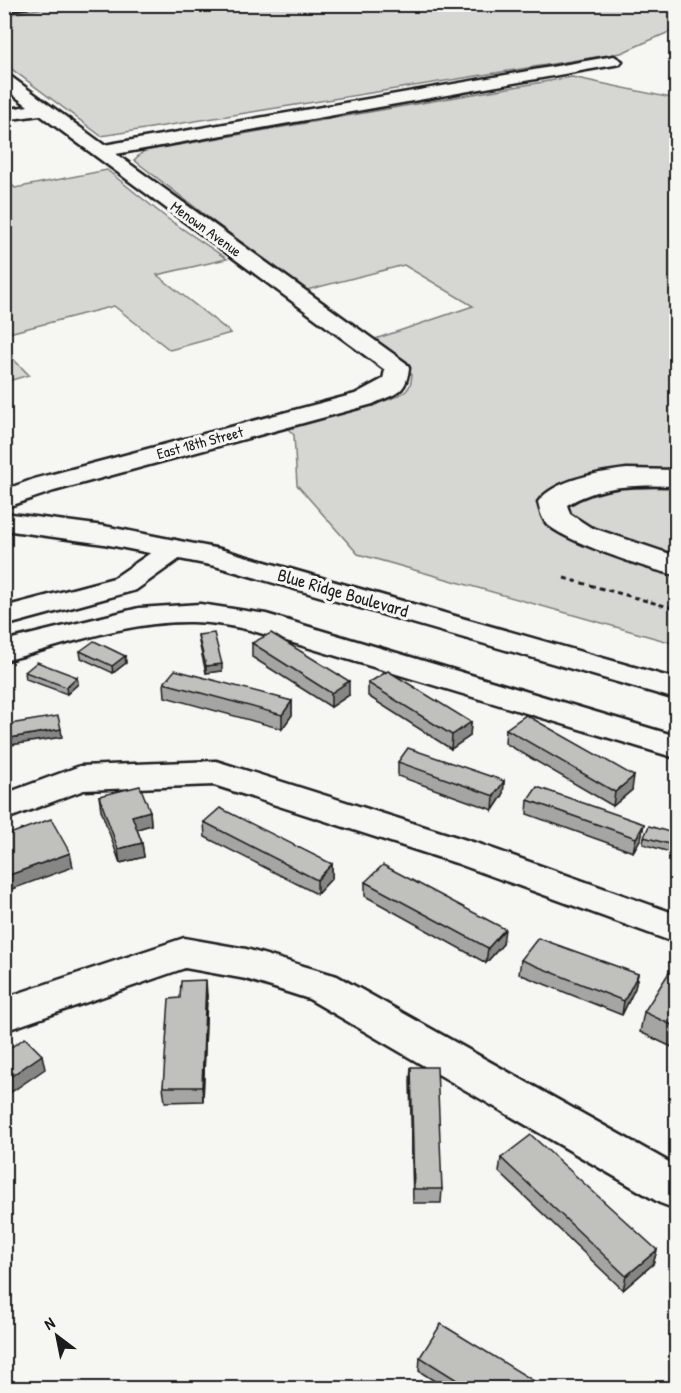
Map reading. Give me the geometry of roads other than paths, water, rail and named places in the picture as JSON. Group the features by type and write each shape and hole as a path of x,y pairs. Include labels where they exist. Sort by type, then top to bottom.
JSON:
{"street":[{"path":"4,7 22,4"},
{"path":"99,151 614,61"},
{"name":"Menown Avenue","path":"4,80 397,368 395,383"},
{"path":"4,115 42,109"},
{"name":"East 18th Street","path":"4,500 44,484 364,399 395,383"},
{"path":"676,478 642,476 600,480 569,490 552,502 557,518 580,533 676,566"},
{"name":"Blue Ridge Boulevard","path":"4,521 104,535 220,558 676,689"},
{"path":"4,617 125,584 175,549"},
{"path":"4,651 141,617 181,612 206,613 255,621 676,747"},
{"path":"4,808 80,778 216,773 469,854 676,929"},
{"path":"4,1015 184,953 246,964 323,987 676,1188"}]}
